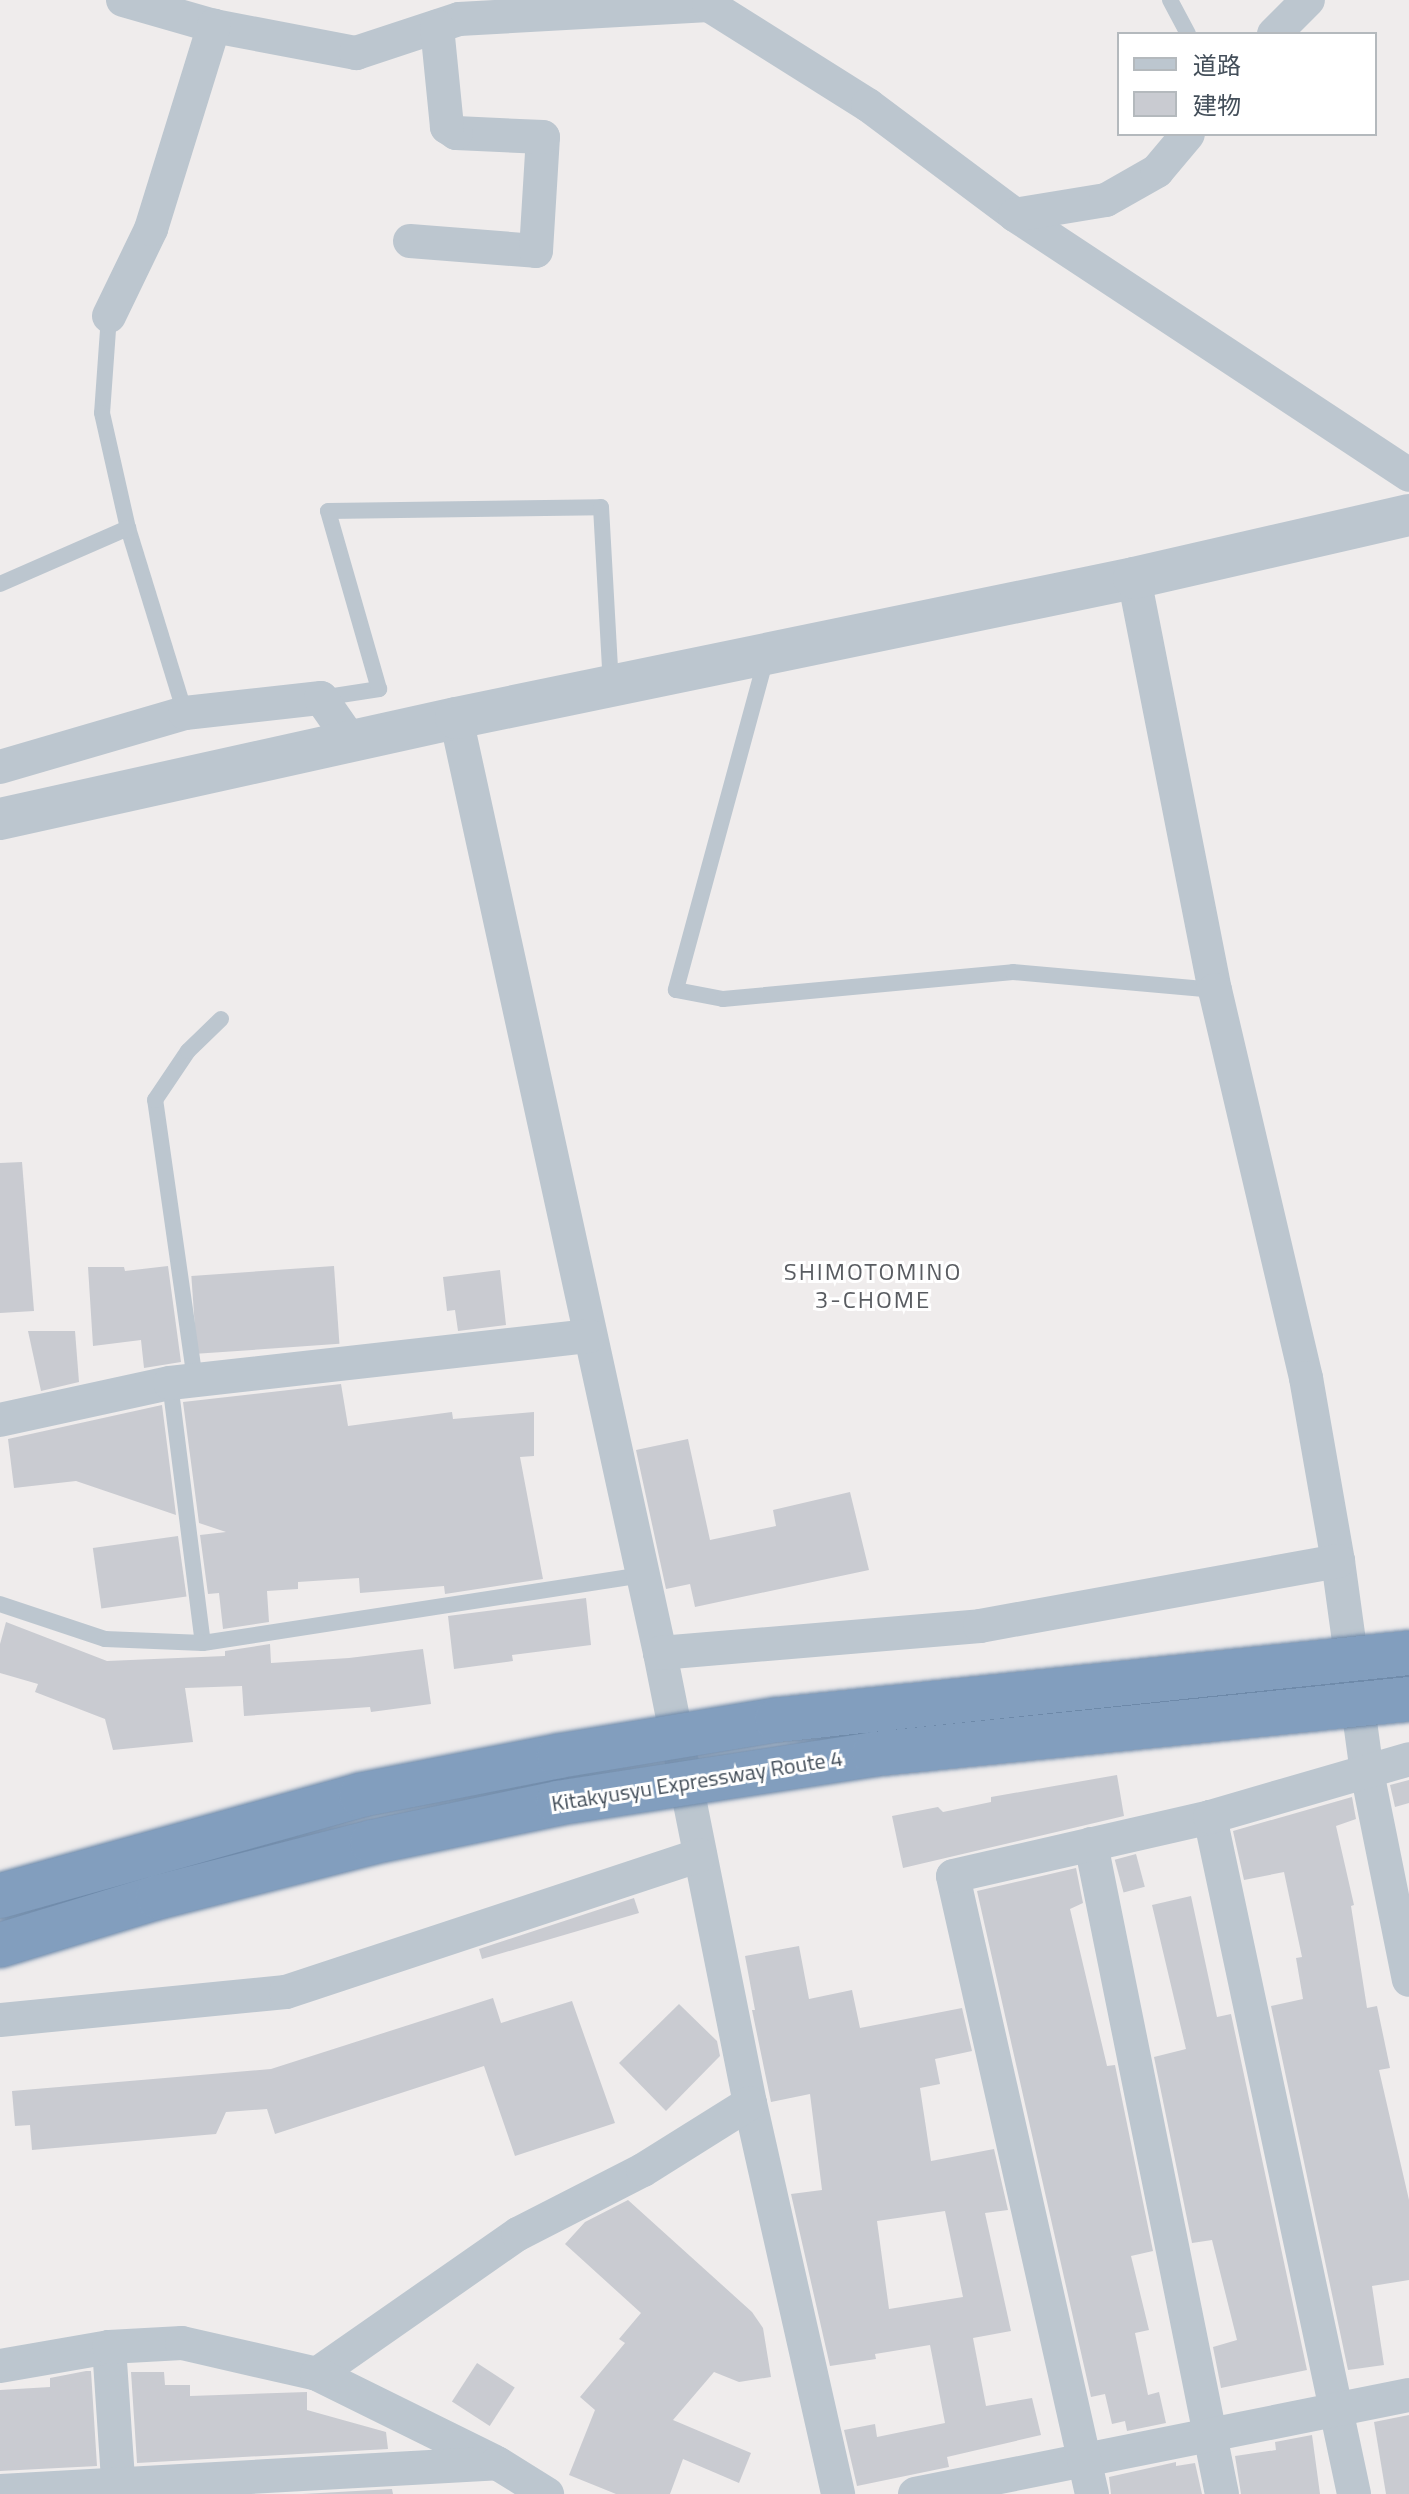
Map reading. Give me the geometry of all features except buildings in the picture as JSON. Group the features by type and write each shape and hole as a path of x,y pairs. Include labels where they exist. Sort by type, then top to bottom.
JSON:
{"highway":[{"name":"Kitakyusyu Expressway Route 4","path":"0,1896 361,1795 559,1756 777,1720 1409,1653"},
{"name":"Kitakyusyu Expressway Route 4","path":"0,1945 158,1897 357,1846 573,1800 874,1754 1409,1699"}],"street":[{"path":"123,0 214,26 356,53 459,19 709,5 868,105 1015,215 1409,475"},
{"path":"1276,32 1308,0"},
{"path":"109,316 151,229 214,26"},
{"path":"410,241 536,251 543,137 456,133 447,127 437,26"},
{"path":"1015,215 1106,200 1157,171 1186,136"},
{"path":"0,819 456,718 1134,578 1409,515"},
{"path":"1134,578 1215,990 1306,1378 1338,1561 1367,1772 1409,1980"},
{"path":"0,767 185,713 321,698 351,741"},
{"path":"456,718 660,1653 750,2103 838,2494"},
{"path":"0,1420 182,1381 589,1336"},
{"path":"660,1653 980,1626 1338,1561"},
{"path":"1092,2494 953,1876 1210,1817 1409,1759"},
{"path":"1210,1817 1354,2494"},
{"path":"1091,1844 1222,2494"},
{"path":"0,2020 286,1992 700,1855"},
{"path":"317,2374 518,2234 643,2170 750,2103"},
{"path":"0,2366 109,2347 182,2343 317,2374 497,2463 547,2494"},
{"path":"109,2347 119,2489"},
{"path":"915,2494 1409,2395"},
{"path":"0,2491 119,2489 497,2463"}],"lane":[{"path":"1170,0 1187,32"},
{"path":"109,316 102,413 128,528 185,713"},
{"path":"321,698 379,689 328,511 601,507 611,686"},
{"path":"0,584 128,528"},
{"path":"768,653 676,990 723,999 1013,972 1215,990"},
{"path":"203,1643 155,1100 188,1051 221,1019"},
{"path":"0,1604 105,1639 203,1643 641,1575"}],"district":[{"name":"SHIMOTOMINO 3-CHOME","path":"873,1286"}]}
